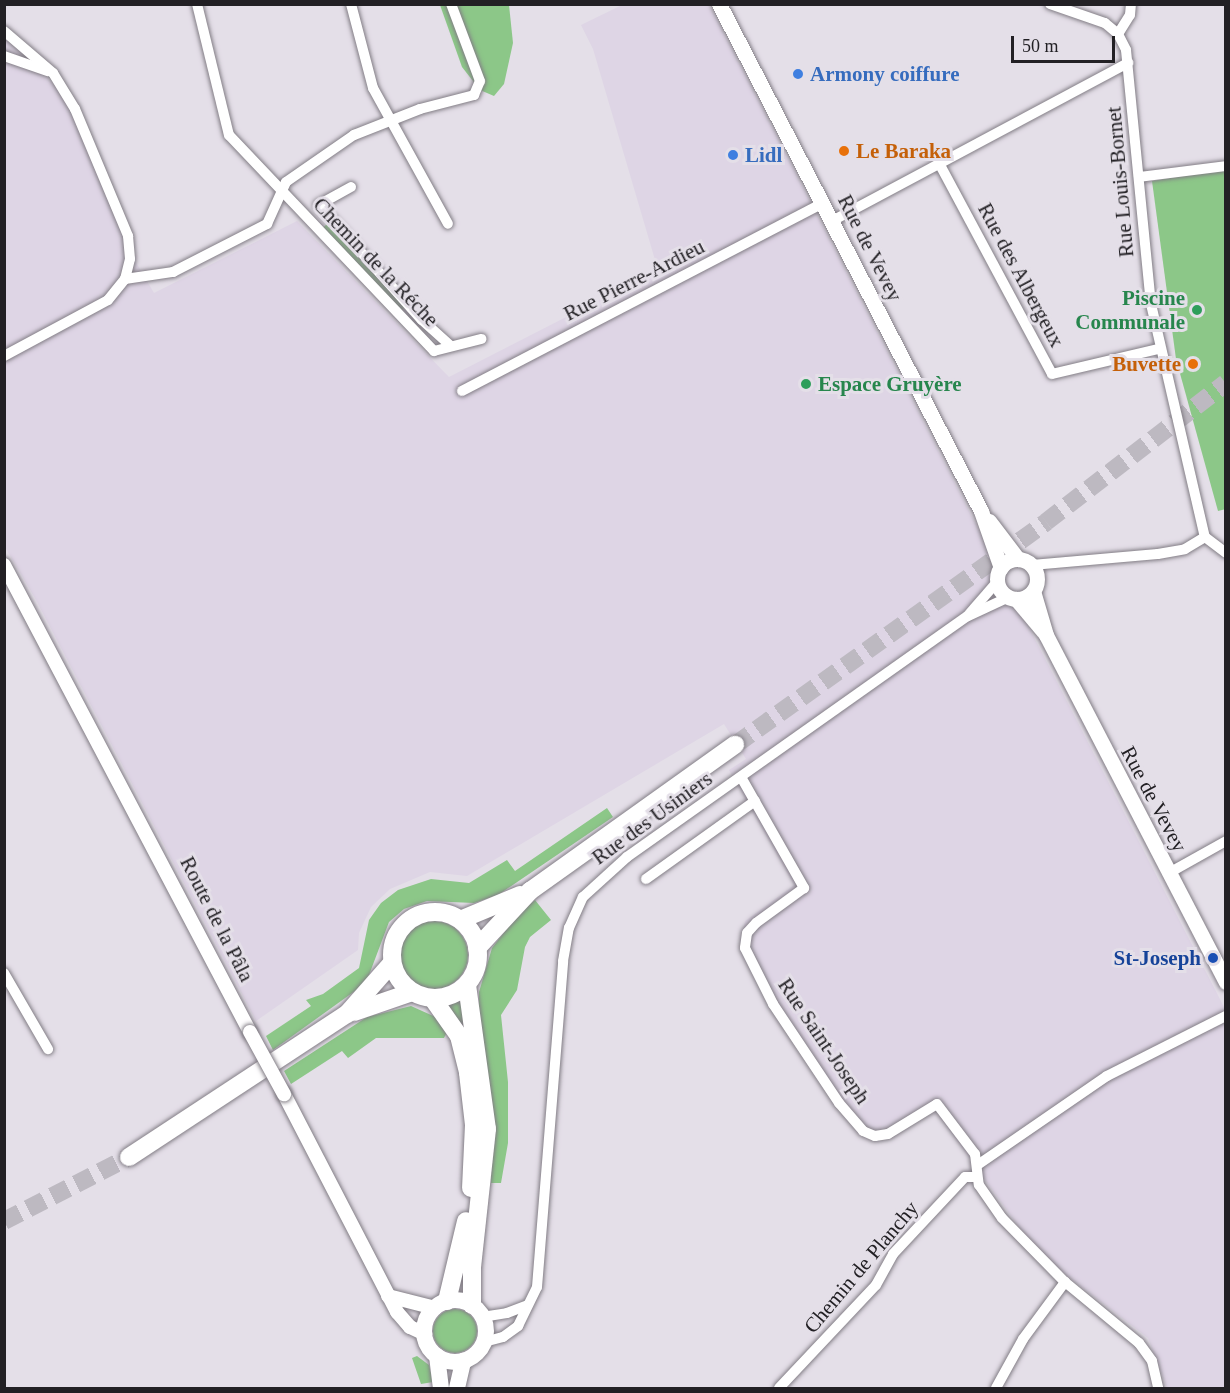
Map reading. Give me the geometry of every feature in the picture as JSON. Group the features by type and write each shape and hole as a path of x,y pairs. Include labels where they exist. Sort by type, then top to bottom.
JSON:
{"highway":[{"path":"477,948 530,891 735,745"},
{"path":"460,920 530,891"},
{"path":"437,912 460,920 470,931 477,948 476,967 467,985 450,996 433,999 412,992 398,978 392,963 395,938 410,919 437,912"},
{"path":"347,1014 392,963"},
{"path":"467,985 487,1129 472,1266 477,1311"},
{"path":"129,1157 347,1014 412,992"},
{"path":"433,999 461,1043 474,1125 470,1197 441,1305"}],"main road":[{"name":"Rue de Vevey","path":"719,4 981,511 999,575 1012,598 1046,635"},
{"name":"Rue de Vevey","path":"981,511 1025,562 1037,581 1033,591 1046,635 1226,982"},
{"path":"999,575 1025,562"},
{"path":"1012,598 1033,591"},
{"path":"437,1356 463,1361 477,1353 484,1342 477,1311 441,1305 426,1321 425,1334 437,1356 441,1389"},
{"path":"458,1389 463,1361"}],"street":[{"name":"Chemin de la Réche","path":"196,4 229,135 434,351 481,339"},
{"path":"351,4 373,88 448,224"},
{"name":"Chemin de la Réche","path":"125,279 173,272 267,224 286,182 354,135 390,121 474,95 480,90 480,81 451,4"},
{"path":"1050,4 1105,23 1118,34 1130,15 1131,4"},
{"path":"4,31 53,73 75,109 128,236 130,259 125,279 108,300 4,356"},
{"name":"Rue Louis-Bornet","path":"1118,34 1128,63 1158,350 1201,507 1206,537"},
{"path":"4,56 53,73"},
{"path":"832,221 1128,63"},
{"name":"Rue des Albergeux","path":"939,163 1052,374 1158,350"},
{"path":"1139,177 1226,166"},
{"path":"351,187 319,205 411,308 452,346"},
{"name":"Rue Pierre-Ardieu","path":"462,391 823,203"},
{"path":"313,226 327,213"},
{"path":"402,318 411,308"},
{"path":"1025,562 1158,554 1185,549 1206,537 1226,553"},
{"name":"Route de la Pâla","path":"4,565 284,1094 388,1296 410,1328 425,1334"},
{"name":"Rue des Usiniers","path":"968,616 999,575"},
{"name":"Rue des Usiniers","path":"484,1342 503,1337 518,1326 537,1287 541,1260 563,962 573,918 583,897 608,873 968,616 1012,598"},
{"name":"Rue Saint-Joseph","path":"741,777 804,888 747,933 748,956 773,1004 838,1103 863,1131 875,1136 888,1134 937,1104 979,1164"},
{"path":"646,879 755,801"},
{"path":"1169,873 1226,841"},
{"path":"4,973 48,1049"},
{"path":"1158,1389 1152,1361 1139,1343 1065,1282 1002,1218 976,1177 979,1164 1107,1076 1226,1016"},
{"name":"Chemin de Planchy","path":"779,1389 876,1285 893,1254 965,1177 976,1177"},
{"path":"996,1389 1023,1339 1065,1282"},
{"path":"388,1296 441,1305"},
{"path":"477,1311 528,1305"}],"shaded area":[{"path":"622,5 709,5 1225,1009 1225,1388 1167,1388 1148,1338 1053,1265 1024,1234 937,1113 930,1110 897,1133 863,1136 744,957 740,943 745,921 794,885 729,770 746,759 724,724 467,876 430,872 390,889 371,907 359,933 358,950 256,1021 36,600 5,547 4,38 31,59 75,109 130,252 154,293 297,221 449,377 658,270 593,49 581,25"}],"green space":[{"path":"440,5 509,5 513,43 504,84 494,96 480,90 462,67"},
{"name":"Piscine Communale","path":"1225,169 1226,509 1218,511 1176,359 1152,181"},
{"path":"327,224 405,307 400,312 322,229"},
{"path":"607,808 613,817 498,895 474,903 427,901 404,909 389,922 366,983 273,1050 266,1036 311,1006 306,1000 323,994 359,968 369,920 381,903 398,890 431,879 469,883 507,860 515,871"},
{"path":"535,900 551,920 530,937 525,947 517,990 501,1015 508,1082 508,1143 501,1183 491,1183 492,1102 479,1030 479,992 492,948 519,913"},
{"path":"434,921 447,924 458,931 465,942 468,955 465,968 458,979 447,986 434,989 421,986 410,979 403,968 400,955 403,942 410,931 421,924"},
{"path":"461,1000 467,1033 447,1005"},
{"path":"411,1006 440,1019 448,1030 444,1038 376,1038 348,1058 342,1051 291,1084 284,1071 367,1017"},
{"path":"455,1309 463,1310 471,1315 476,1323 476,1339 471,1347 463,1352 455,1353 447,1352 439,1347 434,1339 433,1331 434,1323 439,1315 447,1310"},
{"path":"417,1356 429,1365 433,1382 421,1384 412,1358"}],"tunnel":[{"path":"735,745 1046,522 1226,383"},
{"path":"4,1221 129,1157"}],"place":[{"name":"Armony coiffure","path":"798,74"},
{"name":"Le Baraka","path":"844,151"},
{"name":"Lidl","path":"733,155"},
{"name":"Piscine Communale","path":"1197,310"},
{"name":"Buvette","path":"1193,364"},
{"name":"Espace Gruyère","path":"806,384"},
{"name":"St-Joseph","path":"1213,958"}]}
